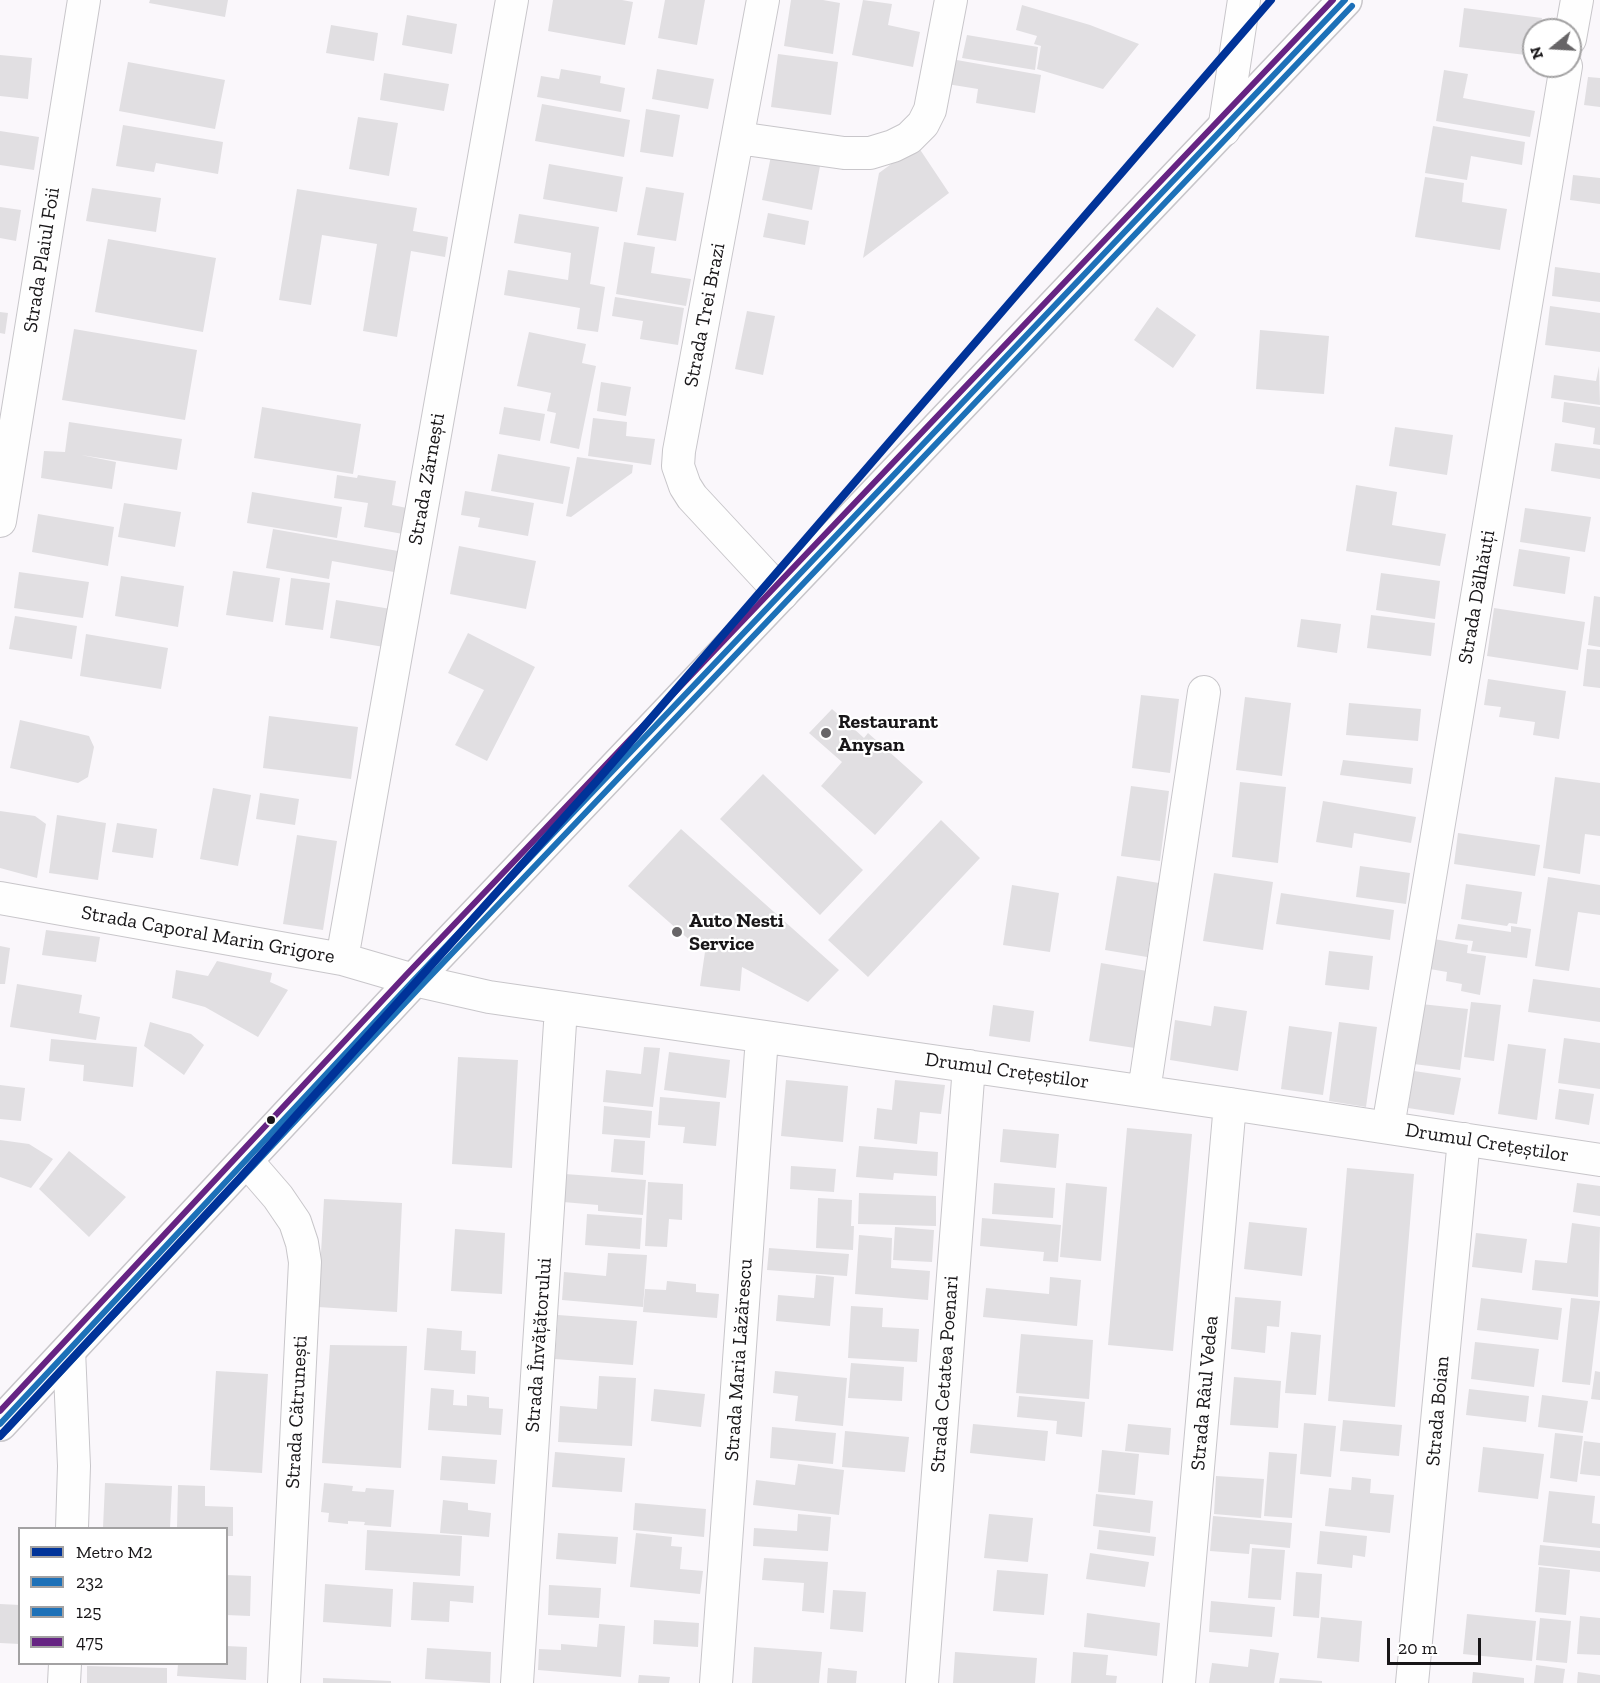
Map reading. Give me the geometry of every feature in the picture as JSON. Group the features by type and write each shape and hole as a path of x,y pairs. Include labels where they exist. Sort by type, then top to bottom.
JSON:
{"main road":[{"path":"0,1424 414,980 1224,130 1345,0"}],"street":[{"name":"Strada Plaiul Foii","path":"0,520 84,0"},
{"name":"Strada Zărnești","path":"342,959 512,0"},
{"name":"Strada Trei Brazi","path":"764,0 678,466 685,486 692,497 782,594"},
{"path":"738,138 844,153 870,153 909,138 923,123 930,110 951,0"},
{"path":"1224,130 1244,0"},
{"path":"1574,18 1577,0"},
{"name":"Strada Dălhăuți","path":"1388,1127 1564,78"},
{"path":"1144,1091 1204,692"},
{"name":"Strada Caporal Marin Grigore","path":"0,898 342,959 414,980"},
{"name":"Drumul Crețeștilor","path":"414,980 489,997 561,1008 1144,1091 1600,1160"},
{"name":"Strada Învățătorului","path":"517,1683 561,1008"},
{"name":"Strada Maria Lăzărescu","path":"716,1683 762,1037"},
{"name":"Strada Cetatea Poenari","path":"922,1683 969,1066"},
{"name":"Strada Râul Vedea","path":"1179,1683 1230,1104"},
{"name":"Strada Boian","path":"1412,1683 1464,1139"},
{"name":"Strada Cătrunești","path":"246,1160 278,1197 295,1222 302,1243 305,1263 284,1683"},
{"path":"69,1350 74,1466 72,1527"},
{"path":"64,1683 65,1665"}],"building":[{"path":"150,0 228,0 225,17 149,3"},
{"path":"553,0 633,2 625,45 548,31"},
{"path":"665,0 705,0 697,45 658,38"},
{"path":"791,0 823,0 840,3 833,54 784,46"},
{"path":"863,0 892,4 888,25 920,32 913,67 852,55"},
{"path":"1022,5 1090,25 1139,44 1103,89 1037,69 1041,46 1034,44 1037,36 1016,30"},
{"path":"1464,8 1542,18 1522,18 1522,55 1459,47"},
{"path":"407,15 457,24 452,54 402,45"},
{"path":"331,25 378,33 374,61 326,53"},
{"path":"967,35 1038,47 1035,70 962,58"},
{"path":"778,54 838,62 831,115 771,107"},
{"path":"0,55 32,58 28,99 0,96"},
{"path":"951,59 1041,75 1035,113 976,103 978,89 947,84"},
{"path":"128,62 225,80 215,129 119,111"},
{"path":"561,69 601,76 600,83 625,88 621,112 537,97 541,76 559,79"},
{"path":"657,69 714,79 708,109 652,99"},
{"path":"1444,70 1468,74 1463,98 1535,111 1530,137 1436,121"},
{"path":"384,73 449,84 444,111 380,100"},
{"path":"1588,77 1600,78 1600,107 1584,105"},
{"path":"542,104 630,120 624,157 535,141"},
{"path":"646,109 680,115 673,157 640,152"},
{"path":"358,117 398,123 389,176 349,169"},
{"path":"123,125 223,142 218,174 156,163 154,172 116,166"},
{"path":"1433,126 1525,142 1522,165 1471,156 1467,180 1425,173"},
{"path":"0,131 39,137 34,170 0,165"},
{"path":"917,145 949,193 863,258 879,173"},
{"path":"771,156 820,166 812,210 762,200"},
{"path":"549,164 623,177 617,212 543,199"},
{"path":"1573,175 1600,178 1600,204 1570,200"},
{"path":"1425,177 1464,183 1462,202 1507,209 1500,250 1415,237"},
{"path":"646,187 684,193 676,241 637,235"},
{"path":"92,188 161,198 156,232 86,221"},
{"path":"297,189 417,208 413,231 448,237 445,257 411,251 397,337 363,331 377,244 322,235 311,305 279,300"},
{"path":"0,207 21,210 16,241 0,238"},
{"path":"768,213 809,221 805,245 763,237"},
{"path":"519,214 599,227 590,284 605,287 598,332 577,329 580,308 504,295 508,270 568,280 571,253 514,243"},
{"path":"108,239 216,258 203,332 95,312"},
{"path":"624,242 655,247 651,273 691,279 686,306 616,294"},
{"path":"1555,267 1600,273 1600,302 1552,296"},
{"path":"615,297 684,308 678,345 640,339 643,321 612,316"},
{"path":"1550,306 1600,313 1600,352 1545,345"},
{"path":"1157,307 1196,335 1173,368 1134,340"},
{"path":"747,311 775,316 763,375 735,369"},
{"path":"0,312 8,313 5,334 0,333"},
{"path":"74,329 197,350 185,420 62,400"},
{"path":"1260,330 1329,336 1324,394 1256,389"},
{"path":"529,332 586,344 582,363 596,366 579,449 550,443 556,413 547,411 551,393 517,386"},
{"path":"1599,366 1600,405 1551,398 1554,375 1596,381"},
{"path":"601,382 631,387 626,416 597,411"},
{"path":"1564,402 1600,407 1600,445 1593,444 1595,428 1562,422"},
{"path":"262,407 361,424 353,474 254,458"},
{"path":"504,407 545,414 540,441 499,434"},
{"path":"593,418 627,422 626,436 655,439 651,465 588,456"},
{"path":"69,422 182,439 177,470 81,455 116,462 112,489 41,478 44,451 65,452"},
{"path":"1395,427 1453,435 1447,475 1389,466"},
{"path":"1555,443 1600,449 1600,479 1551,471"},
{"path":"498,454 570,467 563,504 491,491"},
{"path":"577,457 633,465 632,473 571,517 566,516"},
{"path":"337,475 357,478 358,475 396,481 392,505 407,508 403,534 364,527 368,503 334,498"},
{"path":"1356,485 1397,492 1392,525 1446,534 1440,566 1346,551"},
{"path":"465,491 534,503 528,536 478,527 480,518 461,515"},
{"path":"252,492 342,507 337,538 247,523"},
{"path":"124,503 181,512 175,547 118,537"},
{"path":"1525,508 1591,517 1585,552 1520,542"},
{"path":"38,514 114,527 108,566 32,552"},
{"path":"273,529 398,551 394,572 332,561 329,579 266,568"},
{"path":"459,546 536,561 526,609 450,594"},
{"path":"1519,549 1570,557 1565,594 1513,586"},
{"path":"233,571 280,578 273,622 226,615"},
{"path":"19,572 89,582 83,618 14,608"},
{"path":"1381,573 1440,581 1435,619 1376,610"},
{"path":"121,576 184,586 178,627 115,616"},
{"path":"291,578 330,583 323,630 285,625"},
{"path":"1594,596 1600,597 1600,647 1588,645"},
{"path":"336,600 391,609 384,647 330,638"},
{"path":"1494,608 1585,622 1578,670 1487,656"},
{"path":"1371,615 1435,623 1431,656 1367,648"},
{"path":"15,616 77,626 72,659 9,649"},
{"path":"1301,619 1341,624 1337,653 1297,647"},
{"path":"468,633 535,667 487,761 455,745 484,690 448,673"},
{"path":"86,634 168,648 161,689 80,676"},
{"path":"1587,649 1600,650 1600,688 1583,686"},
{"path":"1488,679 1566,691 1559,739 1533,735 1535,722 1499,717 1501,707 1484,705"},
{"path":"1141,695 1179,699 1170,773 1132,768"},
{"path":"1245,697 1291,703 1282,776 1236,770"},
{"path":"1349,703 1421,709 1418,741 1346,735"},
{"path":"832,709 864,738 868,733 923,782 875,835 821,786 842,762 809,733"},
{"path":"269,716 358,727 351,779 263,768"},
{"path":"20,720 89,736 94,747 88,777 78,783 10,768"},
{"path":"1343,760 1413,768 1411,784 1340,775"},
{"path":"763,774 863,870 820,915 720,819"},
{"path":"1555,777 1600,783 1600,836 1585,834 1580,874 1543,868"},
{"path":"1240,782 1286,787 1278,863 1232,857"},
{"path":"1131,786 1169,791 1160,861 1121,856"},
{"path":"213,788 251,795 238,866 200,859"},
{"path":"260,793 299,799 295,825 256,819"},
{"path":"1323,801 1416,817 1411,843 1354,833 1352,848 1316,842"},
{"path":"0,811 35,816 46,824 37,878 0,868"},
{"path":"57,815 106,823 98,880 49,873"},
{"path":"941,820 980,858 868,977 828,940"},
{"path":"117,823 157,829 153,858 112,852"},
{"path":"681,829 839,970 808,1002 742,967 740,991 700,986 706,945 694,944 628,886"},
{"path":"1458,833 1540,845 1535,876 1454,864"},
{"path":"297,835 337,841 323,930 283,924"},
{"path":"1360,866 1410,873 1406,904 1356,897"},
{"path":"1214,873 1273,882 1263,950 1203,941"},
{"path":"1117,876 1159,883 1147,957 1105,950"},
{"path":"1548,877 1600,885 1600,915 1578,912 1569,971 1535,966"},
{"path":"1466,884 1522,892 1517,924 1509,923 1507,926 1461,919"},
{"path":"1012,885 1059,893 1050,952 1003,945"},
{"path":"1281,893 1394,910 1390,940 1276,924"},
{"path":"1458,924 1511,932 1511,926 1531,929 1527,958 1471,951 1473,941 1455,939"},
{"path":"46,930 100,937 96,962 42,955"},
{"path":"1434,939 1468,945 1467,953 1486,956 1480,995 1461,991 1462,984 1446,981 1447,972 1430,969"},
{"path":"0,946 10,948 5,984 0,984"},
{"path":"1329,951 1373,956 1369,990 1325,985"},
{"path":"217,961 272,973 270,982 288,990 258,1037 205,1007 172,998 176,970 208,976"},
{"path":"1101,963 1147,971 1135,1048 1089,1041"},
{"path":"1533,979 1600,988 1600,1022 1528,1012"},
{"path":"17,984 82,995 79,1013 100,1017 96,1040 10,1027"},
{"path":"1471,1002 1501,1005 1494,1061 1464,1057"},
{"path":"1421,1004 1468,1009 1460,1070 1414,1064"},
{"path":"993,1005 1034,1011 1030,1042 989,1036"},
{"path":"1214,1006 1247,1011 1238,1071 1170,1060 1175,1020 1211,1026"},
{"path":"150,1022 191,1034 204,1045 184,1075 144,1046"},
{"path":"1339,1022 1377,1027 1366,1107 1329,1101"},
{"path":"1289,1026 1332,1032 1323,1095 1281,1089"},
{"path":"1564,1038 1600,1043 1600,1089 1558,1083"},
{"path":"51,1039 137,1047 133,1087 83,1081 84,1065 49,1061"},
{"path":"1508,1044 1546,1049 1537,1120 1498,1114"},
{"path":"644,1047 660,1048 653,1107 603,1102 606,1070 641,1074"},
{"path":"669,1052 730,1060 726,1098 664,1090"},
{"path":"458,1057 518,1060 512,1168 452,1164"},
{"path":"1414,1071 1461,1078 1454,1115 1408,1108"},
{"path":"786,1080 848,1086 843,1142 781,1136"},
{"path":"895,1080 945,1085 941,1114 920,1112 917,1144 874,1139 877,1108 892,1110"},
{"path":"0,1085 25,1088 21,1121 0,1119"},
{"path":"1559,1089 1594,1094 1589,1125 1555,1119"},
{"path":"660,1097 720,1102 716,1146 683,1143 685,1127 658,1125"},
{"path":"604,1106 652,1111 650,1138 602,1134"},
{"path":"1127,1128 1192,1134 1173,1351 1108,1345"},
{"path":"1003,1129 1059,1134 1056,1168 1000,1162"},
{"path":"614,1139 645,1141 643,1175 611,1172"},
{"path":"0,1140 29,1144 53,1159 31,1188 0,1177"},
{"path":"859,1146 938,1152 937,1176 894,1173 893,1180 856,1177"},
{"path":"69,1151 126,1197 89,1237 39,1189"},
{"path":"791,1166 836,1169 834,1192 790,1189"},
{"path":"1347,1168 1414,1174 1395,1407 1328,1401"},
{"path":"565,1174 646,1180 643,1215 598,1211 598,1205 563,1202"},
{"path":"648,1182 683,1184 682,1220 669,1219 667,1247 645,1246"},
{"path":"994,1183 1055,1188 1053,1218 992,1214"},
{"path":"1066,1183 1107,1187 1101,1261 1060,1257"},
{"path":"1577,1183 1600,1186 1600,1216 1573,1212"},
{"path":"859,1193 936,1196 936,1226 858,1224"},
{"path":"818,1198 852,1200 853,1250 816,1248"},
{"path":"324,1199 402,1203 397,1312 318,1307"},
{"path":"587,1214 642,1218 640,1249 585,1245"},
{"path":"982,1218 1061,1225 1058,1262 1043,1261 1044,1252 980,1246"},
{"path":"1249,1222 1307,1228 1302,1276 1244,1269"},
{"path":"1572,1223 1600,1227 1598,1297 1532,1290 1535,1260 1567,1263"},
{"path":"895,1227 934,1230 932,1262 893,1260"},
{"path":"455,1229 505,1233 502,1294 451,1291"},
{"path":"1476,1233 1527,1239 1522,1273 1472,1267"},
{"path":"859,1235 892,1238 891,1268 930,1271 928,1300 855,1294"},
{"path":"769,1248 849,1254 847,1276 767,1270"},
{"path":"608,1253 647,1255 643,1307 562,1300 564,1272 606,1276"},
{"path":"816,1275 834,1277 830,1326 776,1321 778,1295 814,1298"},
{"path":"1050,1277 1081,1280 1077,1326 983,1317 986,1288 1049,1294"},
{"path":"667,1281 696,1284 696,1292 719,1294 717,1318 643,1312 645,1289 666,1290"},
{"path":"1235,1297 1281,1301 1279,1327 1267,1326 1265,1353 1231,1349"},
{"path":"1481,1298 1562,1308 1558,1340 1477,1330"},
{"path":"1571,1298 1600,1301 1590,1385 1562,1382"},
{"path":"851,1306 883,1308 882,1327 919,1329 917,1362 848,1358"},
{"path":"558,1315 637,1321 633,1365 555,1359"},
{"path":"427,1328 462,1331 461,1350 476,1351 475,1374 424,1370"},
{"path":"1291,1332 1321,1335 1316,1395 1285,1393"},
{"path":"1021,1334 1093,1340 1089,1399 1016,1393"},
{"path":"1475,1342 1539,1349 1534,1387 1471,1379"},
{"path":"330,1345 407,1346 401,1468 322,1463"},
{"path":"851,1363 904,1367 902,1401 848,1398"},
{"path":"216,1371 268,1374 262,1473 210,1470"},
{"path":"775,1371 847,1378 843,1426 795,1421 798,1396 773,1393"},
{"path":"1595,1371 1600,1372 1600,1400 1591,1399"},
{"path":"599,1376 636,1378 632,1446 558,1442 560,1406 597,1409"},
{"path":"1234,1377 1281,1381 1278,1428 1230,1425"},
{"path":"431,1388 454,1390 453,1405 467,1406 467,1395 489,1397 489,1408 503,1409 501,1435 428,1430"},
{"path":"654,1389 705,1394 701,1427 651,1421"},
{"path":"1469,1389 1529,1396 1526,1422 1466,1415"},
{"path":"1542,1395 1588,1401 1583,1433 1538,1427"},
{"path":"1019,1396 1085,1402 1082,1437 1056,1434 1057,1421 1017,1417"},
{"path":"1343,1420 1402,1425 1399,1456 1340,1451"},
{"path":"1304,1423 1336,1426 1331,1477 1300,1474"},
{"path":"973,1424 1048,1431 1045,1461 970,1453"},
{"path":"1128,1424 1171,1428 1169,1455 1125,1451"},
{"path":"772,1427 836,1433 833,1464 770,1458"},
{"path":"845,1431 909,1437 905,1472 842,1467"},
{"path":"1555,1433 1583,1436 1577,1482 1550,1478"},
{"path":"1584,1441 1600,1443 1600,1476 1580,1474"},
{"path":"1483,1447 1544,1454 1538,1499 1478,1492"},
{"path":"1102,1450 1139,1454 1135,1495 1098,1492"},
{"path":"555,1452 625,1458 622,1492 552,1487"},
{"path":"1269,1452 1297,1454 1292,1518 1264,1516"},
{"path":"442,1456 497,1460 495,1484 440,1480"},
{"path":"798,1464 844,1470 839,1515 753,1505 756,1480 795,1485"},
{"path":"1216,1476 1264,1479 1261,1518 1214,1514"},
{"path":"1352,1477 1371,1479 1370,1493 1394,1495 1390,1533 1325,1526 1329,1488 1351,1490"},
{"path":"105,1483 172,1486 170,1527 103,1527"},
{"path":"324,1483 353,1486 352,1491 365,1492 366,1488 394,1490 391,1527 364,1525 365,1522 348,1521 348,1524 328,1522 329,1513 321,1512"},
{"path":"178,1485 205,1486 205,1506 233,1507 233,1536 228,1536 228,1527 177,1527"},
{"path":"1549,1491 1595,1496 1592,1523 1600,1524 1600,1548 1543,1542"},
{"path":"1096,1494 1153,1501 1150,1533 1093,1526"},
{"path":"443,1500 468,1503 468,1510 491,1513 489,1537 440,1533"},
{"path":"635,1503 706,1509 704,1537 633,1530"},
{"path":"798,1514 831,1517 828,1551 753,1546 754,1528 797,1531"},
{"path":"989,1514 1033,1518 1028,1562 984,1558"},
{"path":"1213,1516 1292,1523 1290,1548 1250,1544 1249,1554 1210,1551"},
{"path":"367,1530 462,1536 460,1576 365,1570"},
{"path":"1099,1530 1156,1537 1154,1556 1097,1549"},
{"path":"1320,1531 1367,1536 1365,1557 1353,1555 1352,1568 1317,1564"},
{"path":"558,1533 618,1537 616,1564 556,1559"},
{"path":"636,1533 672,1537 671,1546 682,1547 680,1569 703,1571 700,1594 630,1587"},
{"path":"1540,1545 1600,1551 1600,1572 1538,1565"},
{"path":"1252,1548 1285,1550 1281,1600 1248,1598"},
{"path":"1090,1553 1149,1562 1145,1587 1086,1579"},
{"path":"764,1558 828,1562 824,1613 802,1611 804,1583 762,1580"},
{"path":"1539,1567 1570,1570 1566,1615 1535,1612"},
{"path":"997,1570 1048,1574 1044,1615 993,1611"},
{"path":"1296,1572 1322,1574 1319,1618 1293,1616"},
{"path":"228,1575 251,1576 250,1616 228,1615"},
{"path":"413,1582 474,1586 473,1603 450,1601 449,1622 411,1620"},
{"path":"325,1584 393,1589 391,1627 323,1622"},
{"path":"549,1585 601,1588 599,1618 548,1615"},
{"path":"833,1590 866,1592 863,1632 830,1629"},
{"path":"1211,1601 1275,1607 1272,1637 1209,1632"},
{"path":"0,1604 18,1605 18,1644 0,1643"},
{"path":"1087,1613 1160,1623 1157,1656 1084,1647"},
{"path":"1467,1614 1536,1621 1532,1661 1463,1654"},
{"path":"1580,1616 1600,1618 1600,1655 1577,1654"},
{"path":"1321,1617 1362,1621 1359,1662 1317,1658"},
{"path":"1540,1618 1571,1621 1567,1663 1536,1660"},
{"path":"654,1620 699,1623 698,1647 653,1644"},
{"path":"599,1624 625,1626 621,1677 538,1670 539,1649 561,1650 561,1644 597,1647"},
{"path":"228,1646 247,1647 246,1680 177,1676 178,1665 228,1665"},
{"path":"754,1647 822,1652 819,1683 752,1683"},
{"path":"427,1648 491,1652 490,1683 425,1679"},
{"path":"1250,1649 1279,1653 1274,1683 1209,1683 1212,1663 1248,1667"},
{"path":"955,1652 1037,1658 1035,1683 953,1683"},
{"path":"1073,1652 1108,1655 1106,1675 1117,1676 1116,1683 1071,1683"},
{"path":"1536,1665 1565,1669 1563,1683 1534,1683"},
{"path":"87,1666 167,1668 167,1683 87,1683"},
{"path":"828,1668 857,1671 856,1683 827,1683"},
{"path":"1473,1672 1524,1678 1524,1683 1472,1683"},
{"path":"1578,1672 1600,1675 1600,1683 1577,1683"},
{"path":"639,1675 670,1677 669,1683 638,1683"},
{"path":"323,1678 391,1681 391,1683 323,1683"},
{"path":"1280,1678 1322,1681 1322,1683 1279,1683"}],"metro line":[{"name":"M2","path":"0,1436 239,1179 596,782 1271,0"}],"transit line":[{"name":"475","path":"0,1411 407,974 1333,0"},
{"name":"232","path":"0,1424 414,980 1345,0"},
{"name":"125","path":"7,1430 421,986 1352,6"}],"place":[{"name":"Restaurant Anysan","path":"826,733"},
{"name":"Auto Nesti Service","path":"677,932"}]}
